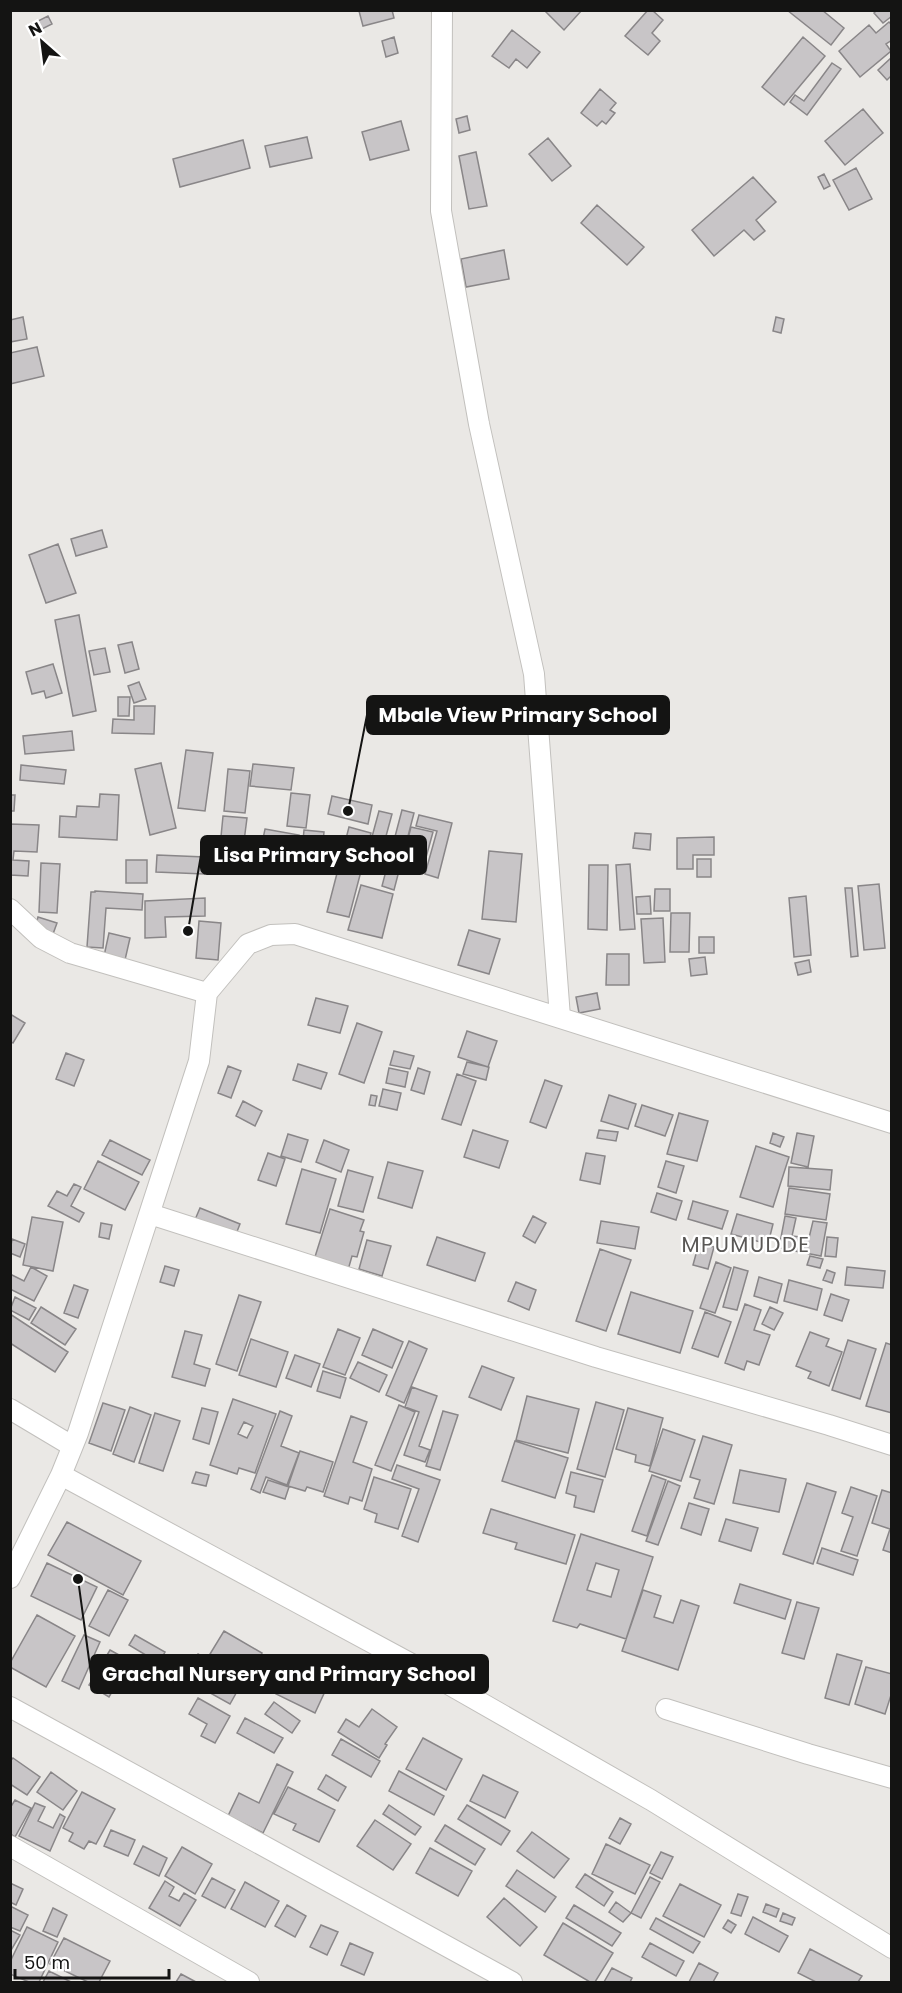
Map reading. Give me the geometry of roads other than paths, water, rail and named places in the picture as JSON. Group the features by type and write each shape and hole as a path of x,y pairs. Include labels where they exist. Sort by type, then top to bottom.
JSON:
{"street":[{"path":"442,10 441,211 479,424 534,674 561,1017"},
{"path":"10,909 41,938 70,954 207,993"},
{"path":"10,1578 61,1475 78,1433 199,1061 207,993 248,944 271,934 295,934 891,1123"},
{"path":"150,1214 596,1357 891,1445"},
{"path":"10,1409 72,1446"},
{"path":"61,1475 464,1693 651,1800 891,1948"},
{"path":"10,1707 512,1983"},
{"path":"666,1709 891,1778"},
{"path":"10,1846 249,1983"}],"place":[{"name":"Mbale View Primary School","path":"348,811"},
{"name":"Lisa Primary School","path":"188,931"},
{"name":"Grachal Nursery and Primary School","path":"78,1579"}],"district":[{"name":"MPUMUDDE","path":"746,1244"}]}
